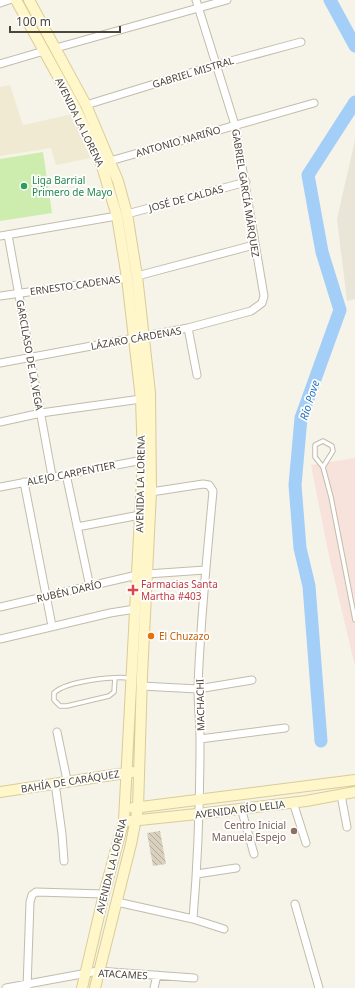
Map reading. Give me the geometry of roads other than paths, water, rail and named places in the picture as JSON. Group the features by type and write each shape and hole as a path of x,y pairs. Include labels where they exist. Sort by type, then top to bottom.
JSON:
{"main road":[{"name":"AVENIDA LA LORENA","path":"16,0 76,109 101,163 122,215"},
{"name":"AVENIDA LA LORENA","path":"29,0 86,105 110,160 122,215 140,338 150,393 151,492 142,574 135,609 124,820 104,894 82,988"},
{"name":"AVENIDA LA LORENA","path":"95,988 98,971 117,902 138,808 142,574 140,515 143,460 140,338"},
{"name":"BAHÍA DE CARÁQUEZ","path":"0,792 67,780 127,772 139,772"},
{"name":"AVENIDA RÍO LELIA","path":"125,808 138,808 355,780"},
{"name":"AVENIDA RÍO LELIA","path":"124,820 136,821 198,814 293,802 355,792"}],"street":[{"path":"0,3 9,0"},
{"name":"GABRIEL GARCÍA MÁRQUEZ","path":"196,0 235,125 246,182 254,245 264,296"},
{"path":"56,48 227,0"},
{"name":"GABRIEL MISTRAL","path":"86,105 216,65 301,42"},
{"path":"0,64 44,51"},
{"name":"ANTONIO NARIÑO","path":"110,160 314,103"},
{"name":"JOSÉ DE CALDAS","path":"0,236 122,215 246,182"},
{"name":"GARCILASO DE LA VEGA","path":"8,234 52,476"},
{"name":"ERNESTO CADENAS","path":"0,296 132,277 254,245"},
{"name":"LÁZARO CÁRDENAS","path":"0,363 188,328 251,311 262,303 264,296"},
{"path":"188,328 196,375"},
{"path":"0,422 41,413 141,399"},
{"name":"ALEJO CARPENTIER","path":"0,487 143,460"},
{"path":"66,474 90,587"},
{"path":"24,482 52,626"},
{"name":"MACHACHI","path":"151,492 202,484 209,485 213,491 205,570 198,689 200,739 199,799 197,874 193,919"},
{"path":"77,527 140,515"},
{"name":"RUBÉN DARÍO","path":"0,607 142,574 205,570"},
{"path":"0,639 52,626 135,609"},
{"path":"141,686 198,689 252,680"},
{"path":"200,739 285,728"},
{"path":"57,732 67,780"},
{"path":"55,783 64,861"},
{"path":"341,795 347,826"},
{"path":"293,802 306,843"},
{"path":"241,808 254,854"},
{"path":"197,874 236,868"},
{"path":"27,986 30,902 32,895 36,892 104,894"},
{"path":"117,902 193,919 224,929"},
{"path":"295,904 319,988"},
{"name":"ATACAMES","path":"6,988 27,986 98,971 194,978"},
{"path":"154,988 157,976"}],"lane":[{"path":"323,467 333,451 332,446 324,442 318,443 313,448 315,457 323,467 331,497 355,620"},
{"path":"115,678 114,692 109,696 67,706 60,706 54,700 54,693 62,687 115,678 131,679"}],"waterway":[{"name":"Río Pove","path":"330,0 355,46"},
{"name":"Río Pove","path":"321,741 309,586 300,548 295,485 301,418 340,310 322,252 308,175 355,102"}],"place":[{"name":"Liga Barrial Primero de Mayo","path":"24,186"},
{"name":"Farmacias Santa Martha #403","path":"133,590"},
{"name":"El Chuzazo","path":"151,636"},
{"name":"Centro Inicial Manuela Espejo","path":"294,831"}]}
